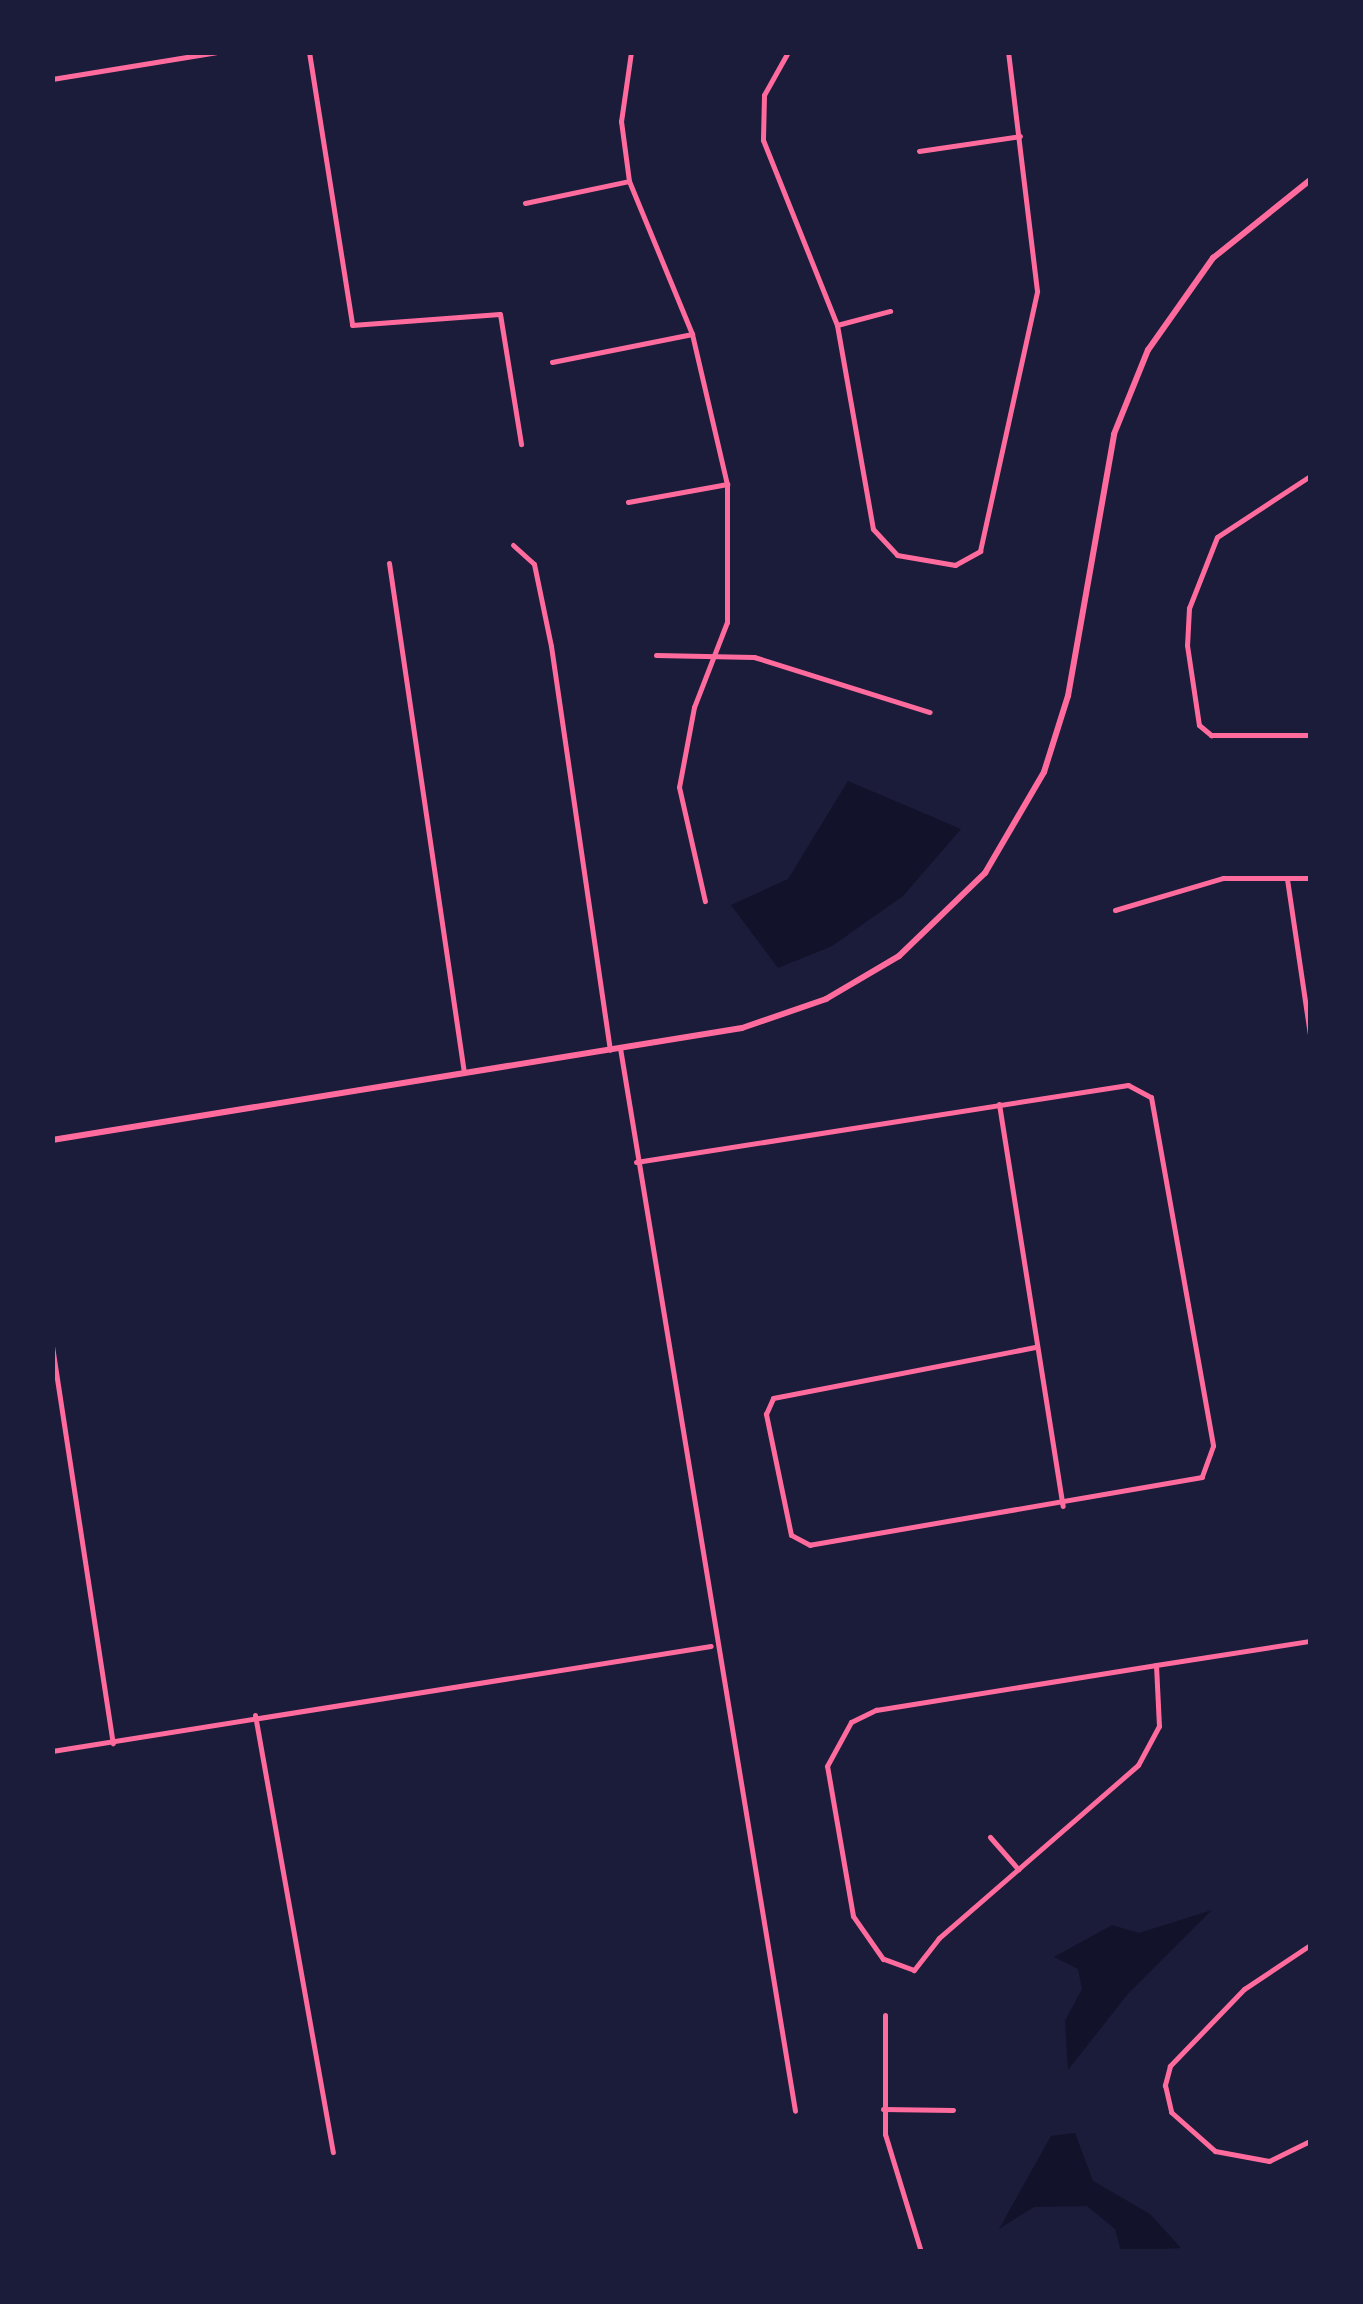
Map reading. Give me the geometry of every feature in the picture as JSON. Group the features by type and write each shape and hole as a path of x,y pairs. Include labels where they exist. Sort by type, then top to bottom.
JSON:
{"street":[{"path":"52,79 216,52"},
{"path":"309,52 352,325 500,314 521,444"},
{"path":"788,52 764,95 763,140 837,325 876,538 897,555 970,562 982,543 1036,306 1008,52"},
{"path":"630,53 621,121 629,181 692,334 727,484 732,586 720,652 694,706 679,787 704,901"},
{"path":"920,151 1020,136"},
{"path":"52,1140 742,1028 826,999 900,956 975,886 1022,818 1058,737 1109,458 1137,372 1214,258 1310,180"},
{"path":"525,203 629,181"},
{"path":"837,325 890,310"},
{"path":"552,362 692,334"},
{"path":"1310,476 1217,537 1189,608 1187,645 1199,725 1210,735 1310,734"},
{"path":"628,502 727,484"},
{"path":"513,544 534,564 552,646 610,1050"},
{"path":"389,563 464,1073"},
{"path":"656,654 720,652 930,712"},
{"path":"1115,910 1224,878 1310,878"},
{"path":"1287,878 1310,1034"},
{"path":"620,1048 712,1646 795,2111"},
{"path":"636,1162 1128,1085 1151,1096 1213,1446 1212,1463 1192,1484 810,1544 780,1518 766,1414 774,1398 1035,1347"},
{"path":"999,1104 1035,1347 1064,1507"},
{"path":"52,1346 114,1742"},
{"path":"1156,1664 1159,1726 1138,1765 1018,1869 914,1970 883,1959 853,1916 827,1766 851,1722 876,1710 1156,1664 1310,1641"},
{"path":"52,1751 712,1646"},
{"path":"255,1716 333,2152"},
{"path":"990,1837 1018,1869"},
{"path":"1310,1945 1244,1989 1170,2066 1165,2085 1171,2112 1215,2151 1269,2160 1310,2141"},
{"path":"884,2015 882,2110 920,2252"},
{"path":"882,2110 953,2110"}],"shaded area":[{"path":"848,781 961,829 903,896 832,946 778,968 731,905 788,879"},
{"path":"1212,1910 1127,1995 1068,2070 1065,2021 1082,1989 1078,1969 1054,1957 1112,1925 1139,1933"},
{"path":"1075,2133 1093,2181 1150,2214 1181,2248 1121,2251 1115,2229 1087,2206 1034,2207 999,2229 1051,2136"}]}
